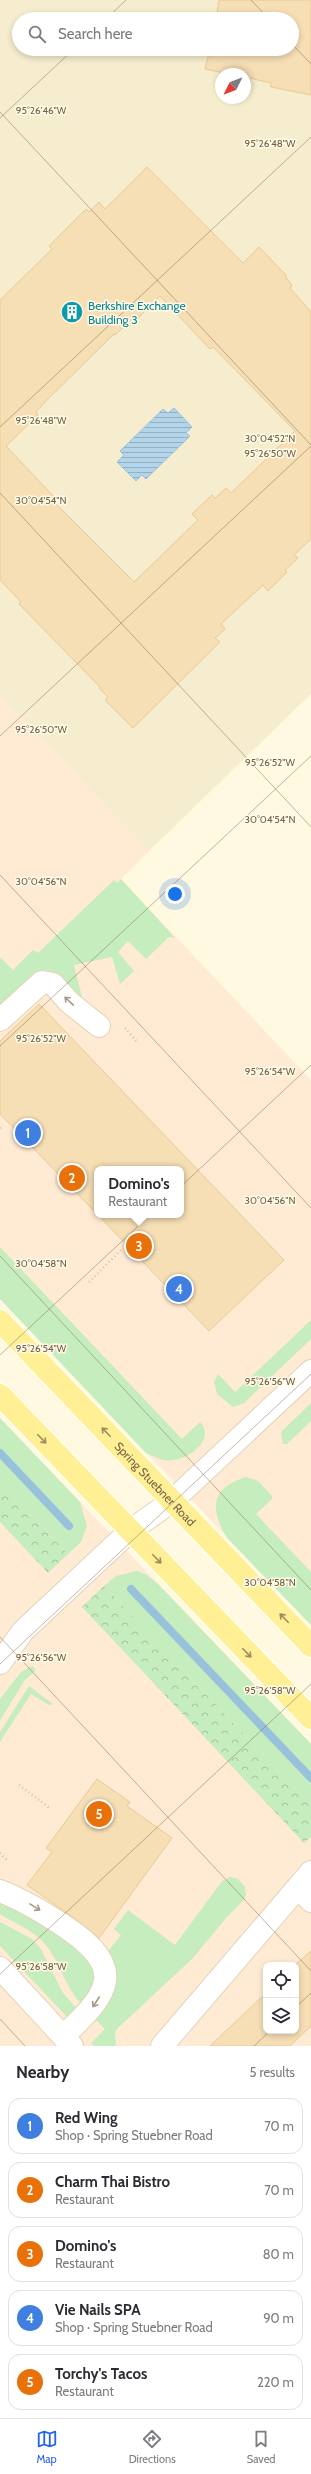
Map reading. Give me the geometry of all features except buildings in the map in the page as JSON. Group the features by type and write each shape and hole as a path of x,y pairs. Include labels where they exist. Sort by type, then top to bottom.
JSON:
{"main road":[{"name":"Spring Stuebner Road","path":"0,1321 311,1646"},
{"path":"0,1395 311,1718"}],"lane":[{"path":"0,1020 42,982 53,984 69,1002 99,1026"},
{"path":"0,1663 23,1631 130,1531 172,1501 311,1371"},
{"path":"162,2046 307,1887"},
{"path":"0,1891 33,1906 81,1938 96,1950 104,1965 105,1979 102,1992 96,2003 68,2041 0,1968"}],"path":[{"path":"0,1128 3,1125"},
{"path":"89,1282 121,1250"},
{"path":"19,1785 51,1809"},
{"path":"0,1853 7,1860"}],"shaded area":[{"path":"0,0 311,0 311,694 149,851 0,696"},
{"path":"0,696 149,851 121,879 311,1080 311,1625 0,1299"},
{"path":"0,1418 311,1744 311,2046 0,2046"}],"green space":[{"path":"121,879 175,938 169,937 146,959 128,941 118,952 134,971 120,984 112,957 74,965 83,1001 77,998 51,971 42,970 0,1009 0,957 13,970 33,950 38,953 114,880 117,883"},
{"path":"0,1247 182,1439 200,1422 204,1428 205,1435 199,1447 187,1456 174,1460 163,1460 146,1453 0,1299"},
{"path":"311,1320 311,1339 244,1403 233,1407 217,1394 214,1382 218,1374 235,1392"},
{"path":"311,1403 311,1421 287,1444 283,1444 281,1432"},
{"path":"0,1418 80,1502 87,1526 81,1542 68,1554 0,1482"},
{"path":"246,1477 258,1481 272,1496 272,1499 256,1514 311,1572 311,1625 227,1538 221,1527 217,1517 216,1508 220,1493 234,1482"},
{"path":"0,1482 68,1554 48,1573 0,1522"},
{"path":"137,1571 147,1575 159,1585 311,1744 311,1805 104,1586 116,1576"},
{"path":"104,1586 311,1805 311,1837 304,1843 82,1607"},
{"path":"32,1666 35,1668 35,1671 24,1681 0,1721 0,1699 21,1672"},
{"path":"29,1686 53,1704 49,1705 31,1694 0,1742 0,1732"},
{"path":"230,1877 238,1879 245,1887 246,1895 244,1900 226,1918 193,1958 118,2028 115,2032 116,2046 94,2046 91,2043 105,2029 94,2018 106,1954 121,1935 114,1929 128,1910 175,1945 222,1881"},
{"path":"0,1900 39,1918 92,1961 96,1984 84,2007 72,1992 53,1955 43,1942 32,1933 0,1914"},
{"path":"0,1922 32,1939 41,1949 63,1993 79,2011 67,2017 0,1946"}],"water":[{"path":"174,408 192,427 186,433 190,436 146,479 142,475 136,481 117,462 124,455 120,451 163,409 168,413"}],"waterway":[{"path":"0,1453 69,1526"},
{"path":"131,1589 311,1778"}],"place":[{"name":"Berkshire Exchange Building 3","path":"72,312"},
{"name":"Red Wing","path":"28,1133"},
{"name":"Charm Thai Bistro","path":"72,1178"},
{"name":"Domino's","path":"139,1246"},
{"name":"Vie Nails SPA","path":"179,1289"},
{"name":"Torchy's Tacos","path":"99,1814"}]}
